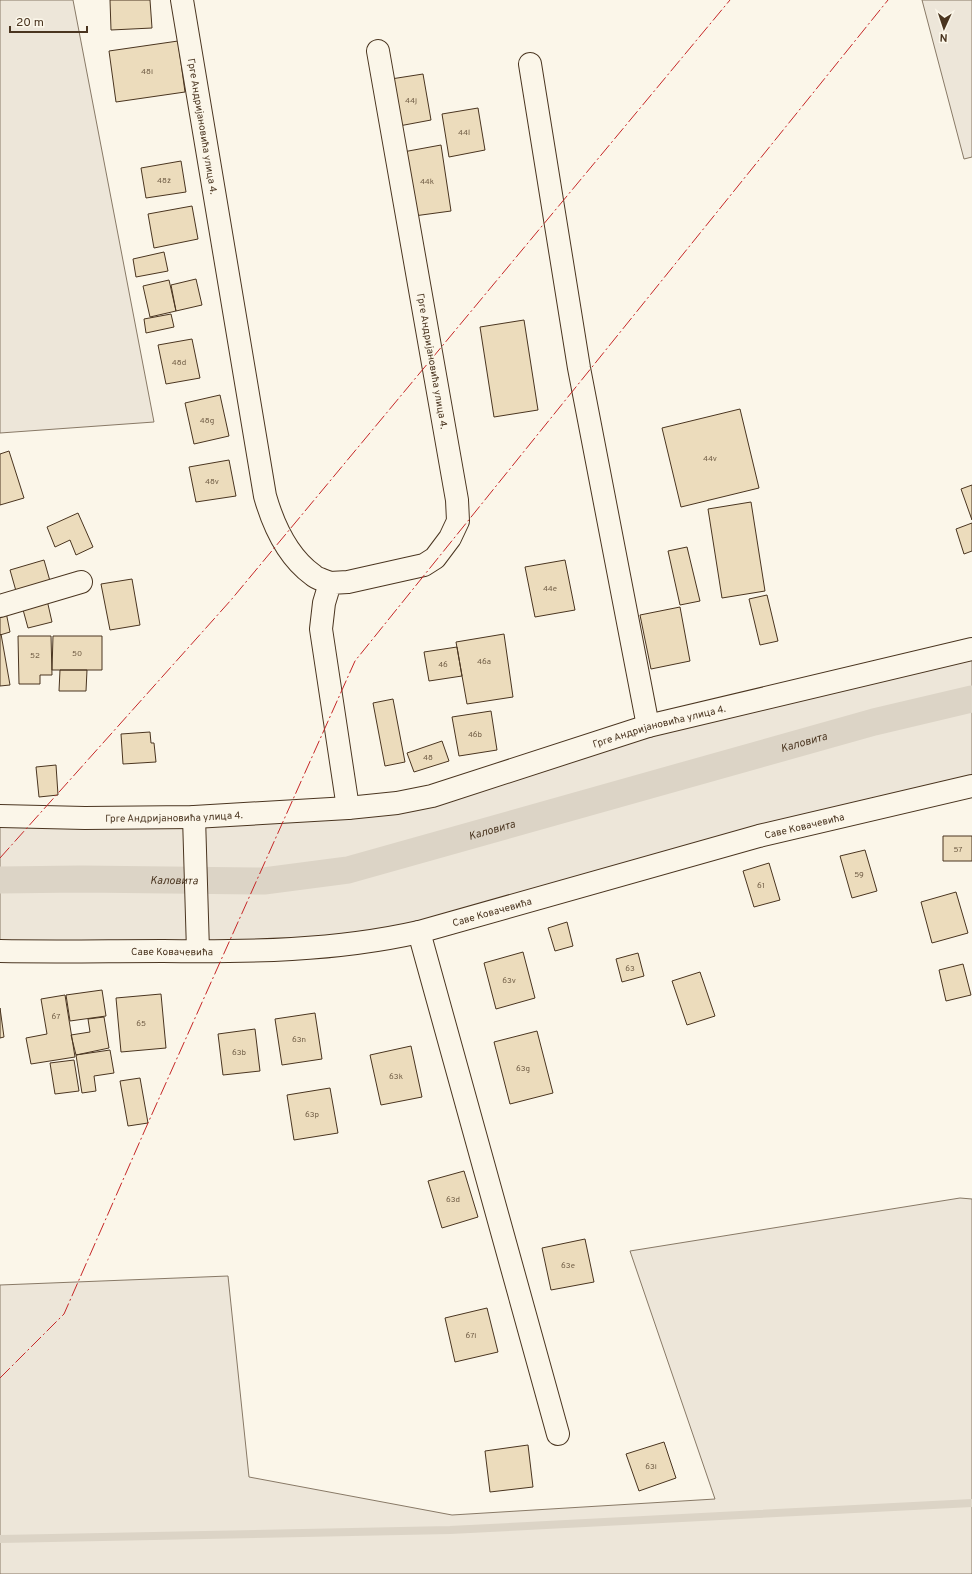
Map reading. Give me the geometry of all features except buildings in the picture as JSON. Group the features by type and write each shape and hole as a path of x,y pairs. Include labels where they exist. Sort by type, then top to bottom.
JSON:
{"street":[{"name":"Грге Андријановића улица 4.","path":"182,0 265,496 276,527 296,559 313,576 330,583 348,582 424,565 435,558 450,538 458,521 456,492 378,51"},
{"path":"530,64 579,368 648,726"},
{"path":"0,606 81,582"},
{"path":"330,583 324,603 321,629 348,808"},
{"name":"Грге Андријановића улица 4.","path":"0,816 85,818 194,817 348,808 397,803 432,796 648,726 972,649"},
{"name":"Саве Ковачевића","path":"0,951 274,951 350,945 387,939 419,932 759,836 972,786"},
{"path":"194,817 196,929 198,952"},
{"path":"419,932 558,1434"}],"shaded area":[{"path":"0,0 73,0 154,422 0,433"},
{"path":"922,0 972,0 972,157 964,159"},
{"path":"972,649 972,786 387,939 0,946 0,816 348,808"},
{"path":"960,1198 972,1199 972,1574 0,1574 0,1285 228,1276 249,1477 452,1515 715,1499 630,1251"}],"waterway":[{"name":"Каловита","path":"0,880 81,879 264,881 348,870 874,722 972,699"},
{"path":"0,1539 450,1530 972,1503"}],"power":[{"path":"0,858 231,600 730,0"},
{"path":"0,1378 64,1314 355,661 888,0"}]}
